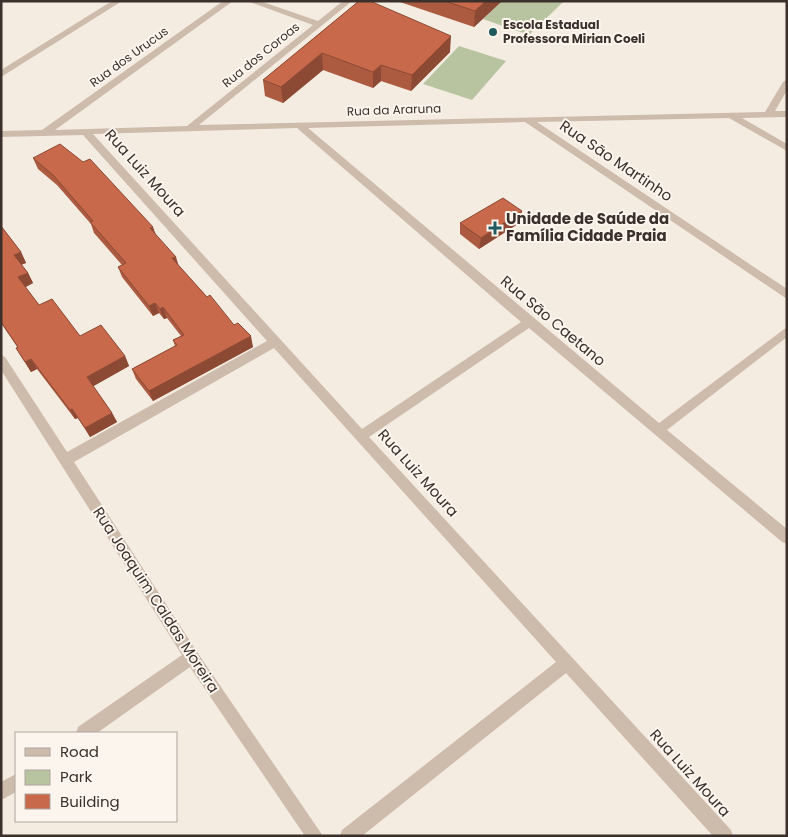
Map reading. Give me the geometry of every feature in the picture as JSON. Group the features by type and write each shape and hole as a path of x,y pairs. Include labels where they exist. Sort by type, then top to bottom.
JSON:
{"street":[{"path":"1,74 118,1"},
{"name":"Rua dos Urucus","path":"44,133 228,1"},
{"path":"251,1 319,24"},
{"name":"Rua dos Coroas","path":"190,128 348,1"},
{"path":"768,115 787,82"},
{"name":"Rua da Araruna","path":"1,134 527,119 787,114"},
{"path":"731,115 787,148"},
{"name":"Rua São Martinho","path":"527,119 787,295"},
{"name":"Rua São Caetano","path":"300,126 529,322 660,429 787,538"},
{"name":"Rua Luiz Moura","path":"86,132 725,836"},
{"path":"362,435 529,322"},
{"path":"660,429 787,331"},
{"path":"65,460 275,342"},
{"name":"Rua Joaquim Caldas Moreira","path":"1,360 192,657 315,836"},
{"path":"85,732 192,657"},
{"path":"348,836 567,662"},
{"path":"1,792 15,783"}],"green space":[{"path":"502,1 564,1 529,35 483,19"},
{"path":"459,46 506,61 472,100 423,84"}],"building":[{"path":"359,1 370,1 451,36 412,75 381,65 373,72 322,53 281,87 263,80"},
{"path":"445,1 486,1 475,11"},
{"path":"60,144 83,162 90,159 153,227 150,228 176,257 172,258 207,297 210,295 234,325 238,323 251,336 149,391 132,369 177,345 173,340 184,335 163,307 160,309 155,303 149,306 118,267 126,263 90,222 93,221 53,175 33,158"},
{"path":"503,198 522,211 481,238 460,223"},
{"path":"1,226 21,252 14,255 28,273 18,277 39,305 52,299 80,336 101,325 125,356 87,377 112,413 85,428 31,359 25,362 16,348 18,347 1,322"}],"place":[{"name":"Escola Estadual Professora Mirian Coeli","path":"493,32"},
{"name":"Unidade de Saúde da Família Cidade Praia","path":"495,228"}]}
